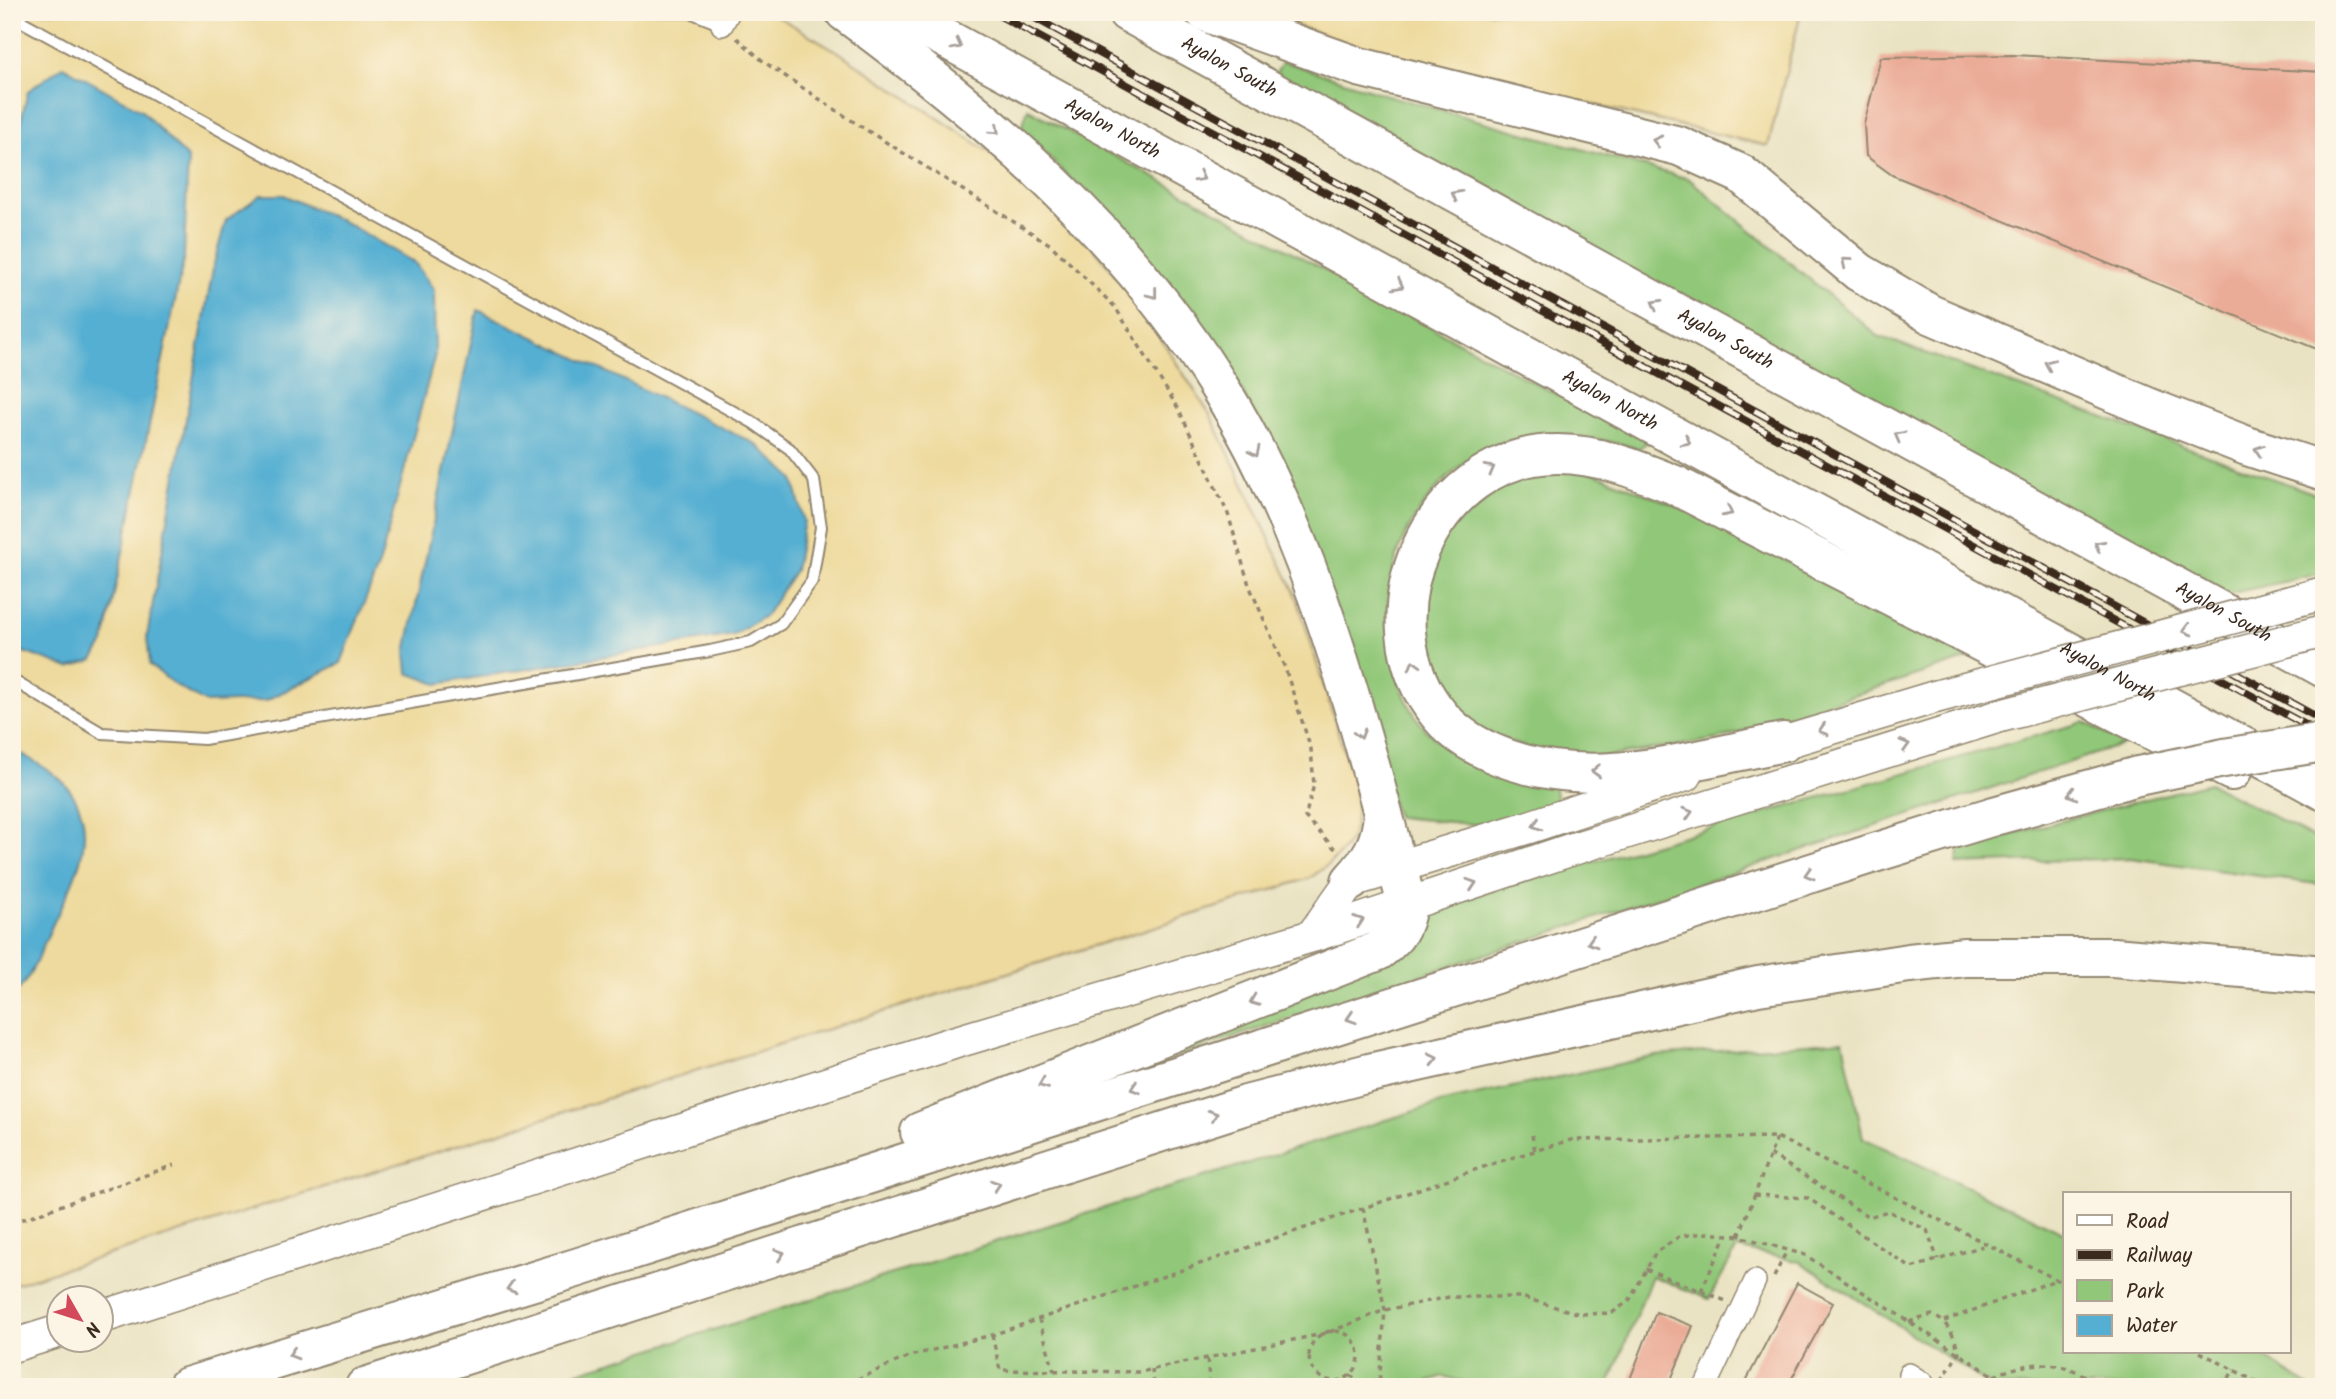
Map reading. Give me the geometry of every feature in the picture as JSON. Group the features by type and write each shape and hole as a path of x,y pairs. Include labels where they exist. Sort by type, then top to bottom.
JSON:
{"highway":[{"path":"576,1268 1378,951 1399,933 1405,921 1407,905 1383,814 1315,593 1254,447 1223,392 1181,330 1116,247 968,106 845,12"},
{"name":"Ayalon North","path":"897,12 2324,791"},
{"name":"Ayalon South","path":"1126,12 2324,668"},
{"path":"1205,12 1359,67 1679,146 1741,174 1859,272 1930,314 2174,418 2324,471"},
{"path":"1784,742 1652,768 1577,772 1511,760 1475,745 1441,718 1433,707 1417,677 1407,632 1408,589 1418,556 1434,522 1479,476 1497,464 1515,459 1559,453 1607,460 1632,468 1675,485 2324,817"},
{"path":"187,1387 576,1268 1511,967 1980,820 2138,776 2224,758 2324,742"},
{"path":"1351,881 1371,859 1381,838 1383,814"},
{"path":"365,1387 1246,1105 1369,1073 1758,986 1965,957 2113,957 2324,975"},
{"path":"398,1387 734,1269"}],"street":[{"path":"1312,936 1351,881 1526,828 1784,742 1935,697 2324,593"},
{"path":"116,1312 956,1042 1312,936 1573,849 2000,716 2324,631"},
{"path":"1705,1387 1755,1281"},
{"path":"12,1346 46,1335"}],"lane":[{"path":"690,12 726,18"},
{"path":"12,16 752,422 790,449 814,480 821,527 812,581 781,624 751,642 710,651 204,739 102,733 12,680"}],"path":[{"path":"726,18 775,69 1051,245 1115,307 1178,408 1228,514 1249,585 1285,668 1311,749 1314,785 1305,817 1339,853 1351,881"},
{"path":"1532,1135 1535,1151"},
{"path":"1739,1236 1777,1137"},
{"path":"839,1387 911,1356 992,1335 1571,1140 1777,1137 1891,1194 1985,1246 2063,1283"},
{"path":"1770,1154 1869,1217 1888,1211 1927,1230 1938,1260"},
{"path":"12,1223 174,1165"},
{"path":"1754,1195 1808,1198 1911,1268 1985,1246"},
{"path":"1363,1208 1385,1310 1379,1387"},
{"path":"992,1335 1000,1370 1054,1370 1152,1369 1327,1333 1344,1333 1356,1344 1359,1361 1350,1375 1335,1381 1320,1377 1314,1371 1310,1356 1311,1349 1320,1336 1327,1333 1385,1310 1449,1297 1521,1297 1580,1314 1612,1313 1629,1301 1656,1252 1680,1236 1706,1233 1739,1236 1805,1255 2011,1387"},
{"path":"1701,1291 1727,1235"},
{"path":"1646,1269 1742,1307"},
{"path":"1944,1321 2056,1280"},
{"path":"1909,1322 1932,1315 1944,1321 1954,1336 1959,1353 1938,1387"},
{"path":"1039,1319 1054,1370"},
{"path":"2204,1354 2266,1387"},
{"path":"1207,1359 1210,1387"},
{"path":"1994,1376 2022,1364 2047,1362 2090,1378 2100,1387"},
{"path":"1152,1369 1154,1387"},
{"path":"2224,1387 2234,1369"},
{"path":"1350,1375 1369,1387"}],"green space":[{"path":"1283,61 1383,94 1689,179 1878,336 2324,497 2324,573 2223,595 1271,81"},
{"path":"1028,109 1525,378 1649,441 1638,449 1583,437 1547,435 1510,440 1485,449 1452,473 1424,504 1400,546 1393,569 1388,615 1390,640 1402,688 1418,721 1434,738 1452,749 1554,785 1558,805 1481,825 1397,817 1245,396 1209,336 1147,257 1021,129"},
{"path":"1584,469 1707,518 1969,658 1719,739 1603,757 1555,757 1482,733 1435,683 1420,608 1437,543 1503,477"},
{"path":"2084,722 2125,744 1057,1095 1417,936 1434,907"},
{"path":"2209,783 2324,843 2324,885 2130,858 1957,864 1960,847"},
{"path":"1843,1041 1863,1138 2063,1232 2063,1354 2259,1354 2310,1387 1993,1387 1800,1262 1737,1248 1709,1299 1652,1276 1608,1387 1482,1387 1443,1376 1414,1387 530,1387 1444,1102 1656,1056"}],"sand":[{"path":"12,12 770,12 840,53 989,152 1091,244 1140,307 1211,416 1296,595 1355,787 1356,818 1349,841 1335,859 1310,878 12,1285"},
{"path":"1256,12 1801,12 1768,146 1393,58"}],"water":[{"path":"63,66 141,110 188,159 184,258 104,643 93,660 69,668 12,648 12,177 18,132 28,91"},
{"path":"261,195 284,195 348,224 415,263 434,290 435,355 380,562 341,663 265,701 206,703 175,685 150,665 147,636 214,263 226,220"},
{"path":"478,310 756,444 793,478 804,521 795,570 766,615 734,635 437,684 408,673 406,652"},
{"path":"12,748 50,771 69,789 79,806 84,823 84,841 75,876 35,964 25,982 12,996"}],"building":[{"path":"2013,55 2324,72 2324,352 1892,175 1866,156 1864,124 1881,57"},
{"path":"1797,1283 1833,1303 1787,1387 1743,1387"},
{"path":"1656,1312 1693,1326 1668,1387 1627,1387"}],"railway":[{"path":"993,12 2324,735"},
{"path":"1024,12 2324,721"}]}
